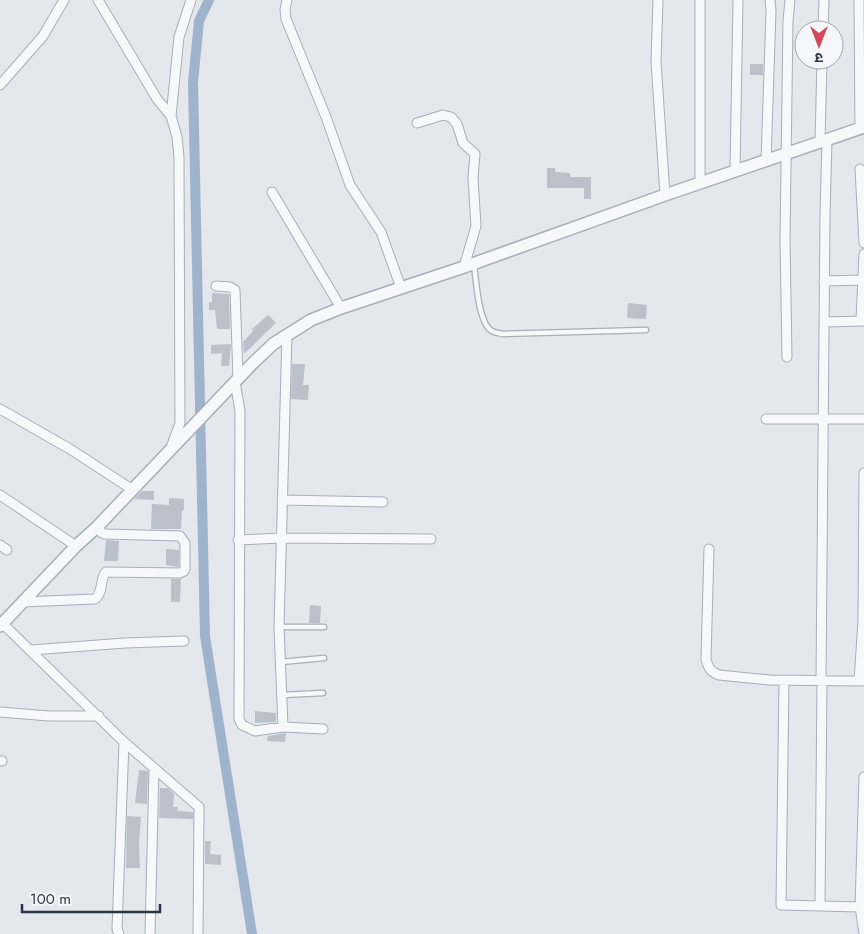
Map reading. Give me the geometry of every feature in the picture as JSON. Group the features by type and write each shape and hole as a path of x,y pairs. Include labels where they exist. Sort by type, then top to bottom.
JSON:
{"street":[{"path":"0,85 43,36 64,0"},
{"path":"98,0 157,99 171,116"},
{"path":"169,450 180,423 179,157 177,137 171,116 179,37 186,10 191,0"},
{"path":"658,0 656,62 665,195"},
{"path":"700,0 700,183"},
{"path":"735,171 738,0"},
{"path":"766,161 770,0"},
{"path":"787,358 785,240 788,21 790,0"},
{"path":"823,20 824,0"},
{"path":"198,934 200,808 124,742 1,624 133,490 236,380 286,334 341,308 862,128 859,0"},
{"path":"284,2 286,19 326,117 350,185 381,232 401,288"},
{"path":"820,906 824,419 822,70"},
{"path":"417,122 443,115 451,117 457,124 463,143 475,154 473,178 476,226 469,265"},
{"path":"860,169 864,243"},
{"path":"272,192 341,308"},
{"path":"824,322 862,321 864,254"},
{"path":"824,281 863,280"},
{"path":"216,286 230,286 235,290 236,380 240,411 238,540 239,719 242,725 255,731 282,727 324,729"},
{"path":"282,727 279,627 286,334"},
{"path":"0,409 70,449 133,490"},
{"path":"766,418 864,419"},
{"path":"709,549 706,659 712,672 719,675 784,680 862,681 864,474"},
{"path":"0,495 76,546"},
{"path":"282,500 383,502"},
{"path":"22,602 95,599 99,596 103,575 106,572 184,572 186,543 180,536 105,534 97,527"},
{"path":"238,540 281,538 431,539"},
{"path":"30,650 184,641"},
{"path":"784,680 781,904 820,906 862,903"},
{"path":"0,712 99,716"},
{"path":"118,934 124,742"},
{"path":"150,934 154,769"},
{"path":"864,777 862,903 864,933"}],"lane":[{"path":"469,265 482,315 486,326 492,332 503,334 646,330"},
{"path":"279,627 324,627"},
{"path":"281,662 324,658"},
{"path":"281,695 323,693"}],"building":[{"path":"750,64 763,64 763,75 750,75"},
{"path":"547,168 555,168 555,172 570,173 570,177 591,177 591,199 584,199 584,188 547,188"},
{"path":"212,293 229,294 230,329 217,329 215,310 209,310 209,302 212,302"},
{"path":"628,303 647,305 646,319 627,318"},
{"path":"268,315 276,323 244,354 243,342 254,330 251,330"},
{"path":"231,344 229,366 221,366 222,353 211,354 211,345"},
{"path":"292,364 305,364 303,385 309,385 308,400 291,399"},
{"path":"142,491 154,491 154,500 134,499"},
{"path":"169,498 184,499 181,529 151,529 152,504 169,505"},
{"path":"106,540 119,541 118,561 104,561"},
{"path":"166,549 179,550 179,567 166,565"},
{"path":"171,579 181,579 180,602 171,602"},
{"path":"310,605 321,606 320,623 309,623"},
{"path":"255,711 276,713 276,722 255,723"},
{"path":"286,733 285,742 267,741 268,736"},
{"path":"139,770 148,771 147,804 135,803"},
{"path":"160,788 168,788 174,794 173,807 178,807 177,811 193,812 193,819 159,818"},
{"path":"127,816 141,817 140,868 126,868"},
{"path":"205,841 211,841 210,854 221,855 221,865 205,864"}],"waterway":[{"path":"209,0 199,21 193,82 205,636 252,934"}]}
